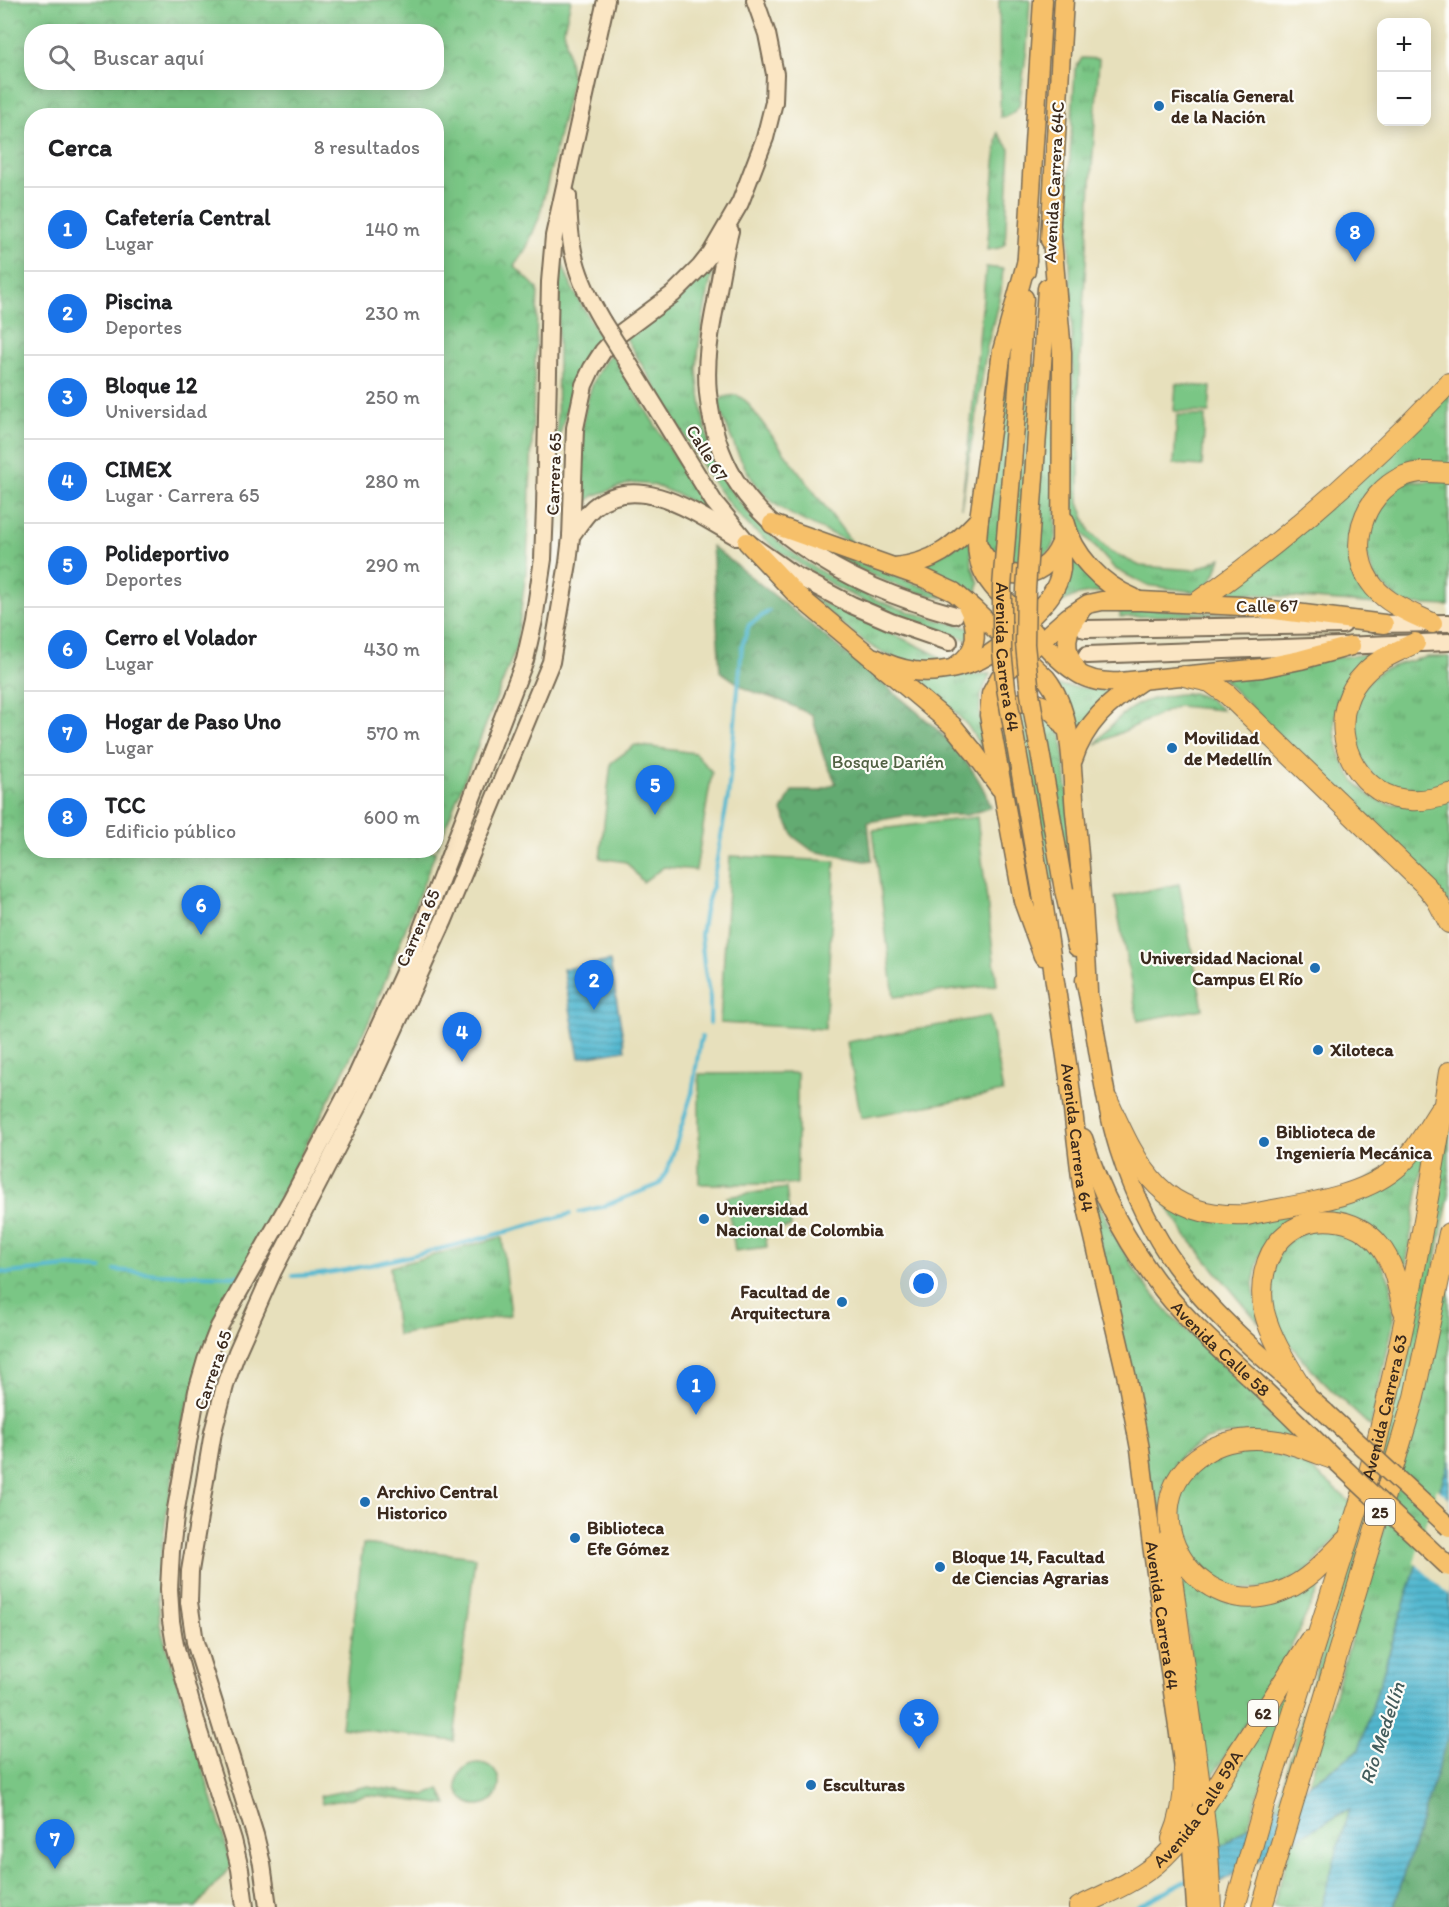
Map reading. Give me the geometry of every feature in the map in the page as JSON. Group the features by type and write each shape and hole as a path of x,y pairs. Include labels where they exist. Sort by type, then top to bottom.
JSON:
{"highway":[{"path":"1196,603 1283,538 1387,445 1449,383"},
{"path":"1440,623 1390,602 1374,586 1362,566 1360,543 1362,521 1372,501 1389,484 1406,475 1429,471 1449,473"},
{"path":"1415,643 1374,664 1356,683 1349,693 1342,718 1344,743 1362,775 1377,790 1389,796 1425,800 1449,794"},
{"path":"1184,676 1210,682 1227,693 1421,881 1437,900 1449,923"},
{"name":"Avenida Carrera 63","path":"1238,1899 1264,1805 1350,1536 1383,1422 1405,1317 1449,1072"},
{"path":"1108,1101 1137,1161 1154,1183 1184,1205 1213,1215 1232,1216 1247,1215 1350,1193 1375,1182 1396,1168 1414,1148 1445,1101"},
{"path":"1305,1393 1268,1325 1263,1298 1265,1269 1272,1252 1294,1229 1318,1221 1340,1220 1367,1233 1379,1244 1386,1255 1398,1287 1405,1317"},
{"name":"Avenida Carrera 63","path":"1262,1907 1411,1407 1449,1233"},
{"path":"1335,1460 1277,1441 1254,1439 1223,1444 1202,1454 1187,1467 1174,1486 1169,1508 1170,1529 1173,1540 1191,1572 1216,1591 1238,1597 1272,1595 1294,1586 1317,1568 1350,1536"},
{"name":"Avenida Carrera 64","path":"1169,1508 1167,1546 1203,1808 1201,1854 1203,1903"},
{"name":"Avenida Calle 59A","path":"1080,1907 1136,1878 1169,1852 1203,1808 1324,1618"},
{"path":"1157,1863 1178,1826 1185,1788 1184,1769"}],"main road":[{"path":"600,0 601,22"},
{"name":"Carrera 65","path":"245,1907 233,1840 196,1721 175,1645 171,1621 169,1589 171,1551 195,1401 206,1360 219,1328 291,1200 356,1077 405,970 525,660 543,559 551,272 556,221 606,0"},
{"name":"Carrera 65","path":"268,1907 255,1835 195,1642 190,1611 190,1571 213,1432 226,1382 237,1352 273,1271 364,1095 439,930 551,662 571,537 575,428 584,385 603,351 618,335 673,294 700,267 720,238 740,202 765,138 771,120 775,88 774,61 755,0"},
{"name":"Avenida Carrera 64C","path":"1020,364 1043,0"},
{"name":"Avenida Carrera 64C","path":"1042,364 1064,0"},
{"name":"Calle 67","path":"567,171 569,228 573,257 583,286 602,321 714,502 747,542 791,573 852,605 891,622 949,642"},
{"name":"Calle 67","path":"740,202 726,245 708,353 708,392 716,436 730,471 743,493 760,514 828,565 883,592 960,608"},
{"path":"875,658 889,665 915,671 953,668 987,656 1026,622 1056,588 1061,568 1062,352 1051,228"},
{"path":"1027,260 1002,351 976,541 978,557 985,576 1066,665 1084,676 1108,682 1271,667 1351,646"},
{"name":"Avenida Carrera 64","path":"1020,364 1002,587 1002,651 1006,688 1042,894 1069,1077 1082,1186 1137,1431 1191,1825 1201,1854"},
{"name":"Avenida Carrera 64","path":"1042,364 1026,589 1025,644 1030,694 1064,890 1088,992 1108,1101"},
{"path":"571,537 594,507 619,496 642,494 656,495 672,501 747,542 796,594 875,658 951,725 974,752 1004,795"},
{"path":"1060,505 1069,535 1086,562 1113,587 1141,601"},
{"path":"891,567 920,562 940,555 960,539 979,519"},
{"path":"772,524 939,584 960,608 1007,640 1054,689 1061,704 1069,738 1083,895 1088,992"},
{"path":"976,541 982,552 998,569 1020,574 1032,573 1044,567 1052,560 1060,543"},
{"path":"1057,994 1023,901 994,746 989,715 991,694 1000,677 1068,617 1088,604 1102,601 1241,606 1384,624"},
{"path":"1084,676 1069,658 1067,637 1075,618 1088,604"},
{"path":"953,668 969,655 976,639 972,614 960,608"},
{"name":"Calle 67","path":"1085,628 1440,623"},
{"path":"1087,655 1449,642"},
{"path":"1071,766 1080,741 1091,723 1113,700 1143,680"},
{"path":"994,746 999,723 1004,713 1018,703 1028,701 1040,703 1052,710 1061,721 1069,738"},
{"name":"Avenida Calle 58","path":"1069,1077 1084,1140 1097,1175 1116,1216 1147,1269 1188,1318 1449,1567"},
{"name":"Avenida Calle 58","path":"1108,1101 1119,1148 1131,1184 1150,1222 1176,1265 1216,1312 1449,1527"}],"green space":[{"path":"0,0 571,0 564,29 572,80 539,218 526,249 514,266 538,289 527,564 516,648 444,831 444,108 24,108 24,858 433,858 370,1019 234,1287 185,1412 168,1503 157,1582 160,1625 232,1865 196,1907 0,1907"},
{"path":"999,0 1030,0 1027,48 1019,106 1011,114 1000,117"},
{"path":"1082,58 1099,59 1079,371 1079,502 1090,532 1111,552 1140,566 1195,570 1221,558 1209,584 1195,592 1146,585 1115,569 1078,528 1072,512 1070,494 1073,373 1068,191 1075,69"},
{"path":"998,133 1010,149 1005,244 999,248 987,250"},
{"path":"559,256 572,288 601,339 579,374 557,446"},
{"path":"986,267 1003,269 1001,291 987,347 961,508 972,412"},
{"path":"713,269 701,330 697,372 707,436 726,482 762,527 810,565 835,580 887,604 970,628 968,640 873,605 837,588 778,550 752,529 733,509 709,477 626,338 680,298"},
{"path":"611,353 709,513 679,495 653,485 631,483 593,496 580,508 581,441 586,408 596,376"},
{"path":"1009,364 1053,366 1056,538 1045,555 1030,563 1021,564 993,557 981,535"},
{"path":"1176,384 1211,387 1209,413 1174,411"},
{"path":"1449,390 1449,467 1366,496 1350,525 1349,556 1356,582 1378,604 1224,592"},
{"path":"737,395 746,401 853,544 779,507 758,486 741,460 718,404 723,397"},
{"path":"1177,415 1205,416 1202,466 1174,464"},
{"path":"1449,480 1449,606 1403,604 1375,578 1365,550 1367,521 1399,483"},
{"path":"970,539 972,566 979,583 975,598 916,567"},
{"name":"Bosque Darién","path":"712,546 921,715 955,748 969,766 982,785 991,807 968,815 903,816 868,822 872,860 865,861 813,851 794,837 782,811 792,791 819,791 836,783 823,755 812,715 782,701 748,690 720,671"},
{"path":"825,550 934,591 944,598 912,591 882,580"},
{"path":"1067,552 1111,591 1073,597 1052,609 1060,590"},
{"path":"809,596 946,660 918,665 885,654 858,637"},
{"path":"1120,607 1234,614 1120,617"},
{"path":"1370,654 1344,690 1336,709 1337,742 1342,758 1349,773 1359,786 1371,796 1385,803 1406,804 1449,800 1449,904 1223,679 1332,658"},
{"path":"1427,657 1449,657 1449,785 1427,791 1406,791 1381,783 1368,769 1360,755 1353,732 1353,710 1361,690 1378,673 1395,665"},
{"path":"990,674 980,698 980,717 990,761 968,726 952,709 904,676"},
{"path":"1055,685 1115,691 1079,734 1073,734"},
{"path":"1193,693 1209,699 1222,710 1178,706 1096,744 1116,720 1137,705 1161,697"},
{"path":"1017,710 1044,712 1062,735 1075,878 1026,886 1001,734 1005,720"},
{"path":"635,745 695,753 712,772 696,870 664,867 643,882 626,862 600,858 611,763"},
{"path":"977,817 997,985 894,997 873,830"},
{"path":"730,856 835,861 825,1029 720,1023"},
{"path":"1179,884 1203,1009 1138,1021 1115,897"},
{"path":"989,1016 1003,1092 861,1118 847,1042"},
{"path":"797,1073 797,1184 699,1184 699,1074"},
{"path":"1449,1121 1449,1196 1403,1415 1284,1802 1275,1808 1387,1438"},
{"path":"1427,1139 1404,1276 1366,1223 1272,1236 1259,1257 1253,1284 1259,1323 1187,1237 1159,1194 1183,1212 1331,1205"},
{"path":"1087,1176 1113,1234 1141,1279 1165,1309 1296,1438 1228,1434 1203,1441 1181,1455 1163,1488 1159,1546"},
{"path":"786,1188 791,1227 765,1231 767,1247 735,1251 727,1197"},
{"path":"1339,1226 1360,1236 1378,1258 1391,1283 1393,1324 1371,1427 1321,1380 1283,1337 1276,1327 1271,1309 1270,1294 1273,1272 1279,1254 1285,1245 1308,1231"},
{"path":"502,1237 511,1315 397,1335 390,1267"},
{"path":"1449,1259 1449,1460 1359,1750 1309,1784 1407,1447"},
{"path":"1259,1450 1300,1463 1320,1475 1351,1503 1342,1531 1308,1571 1272,1588 1241,1589 1215,1581 1191,1560 1175,1514 1179,1488 1198,1467 1221,1453"},
{"path":"363,1544 475,1557 454,1741 341,1727"},
{"path":"1178,1567 1195,1587 1207,1595 1227,1602 1328,1569 1282,1666 1208,1783"},
{"path":"1296,1671 1248,1827 1216,1850 1213,1806"},
{"path":"1449,1733 1449,1907 1394,1907"},
{"path":"478,1763 486,1764 493,1769 498,1776 498,1792 493,1799 486,1804 478,1805 470,1804 463,1799 458,1792 457,1784 458,1776 463,1769 470,1764"},
{"path":"368,1786 426,1795 440,1789 447,1805 368,1795 322,1804 320,1796"},
{"path":"1350,1809 1321,1907 1273,1907 1292,1841"}],"water":[{"path":"610,961 625,1050 579,1058 563,969"},
{"name":"Río Medellín","path":"1449,1460 1449,1733 1394,1907 1321,1907 1349,1809 1218,1883 1216,1850 1359,1750"}],"pier":[{"path":"1437,1488 1449,1499 1449,1595 1414,1562"}],"waterway":[{"path":"710,1023 710,998 701,935 728,797 742,646 749,625 769,611"},
{"path":"579,1212 601,1207 660,1184 669,1166 692,1093 702,1037"},
{"path":"293,1276 334,1272 374,1264 465,1243 570,1214"},
{"path":"0,1271 8,1273 67,1267 102,1269"},
{"path":"115,1270 158,1274 239,1276"},
{"path":"1137,1907 1189,1879"}],"place":[{"name":"Fiscalía General de la Nación","path":"1159,106"},
{"name":"TCC","path":"1355,262"},
{"name":"Movilidad de Medellín","path":"1172,748"},
{"name":"Polideportivo","path":"655,815"},
{"name":"Cerro el Volador","path":"201,935"},
{"name":"Universidad Nacional Campus El Río","path":"1315,968"},
{"name":"Piscina","path":"594,1010"},
{"name":"Xiloteca","path":"1318,1050"},
{"name":"CIMEX","path":"462,1062"},
{"name":"Biblioteca de Ingeniería Mecánica","path":"1264,1142"},
{"name":"Universidad Nacional de Colombia","path":"704,1219"},
{"name":"Facultad de Arquitectura","path":"842,1302"},
{"name":"Cafetería Central","path":"696,1415"},
{"name":"Archivo Central Historico","path":"365,1502"},
{"name":"Biblioteca Efe Gómez","path":"575,1538"},
{"name":"Bloque 14, Facultad de Ciencias Agrarias","path":"940,1567"},
{"name":"Bloque 12","path":"919,1749"},
{"name":"Esculturas","path":"811,1785"},
{"name":"Hogar de Paso Uno","path":"55,1869"}]}
